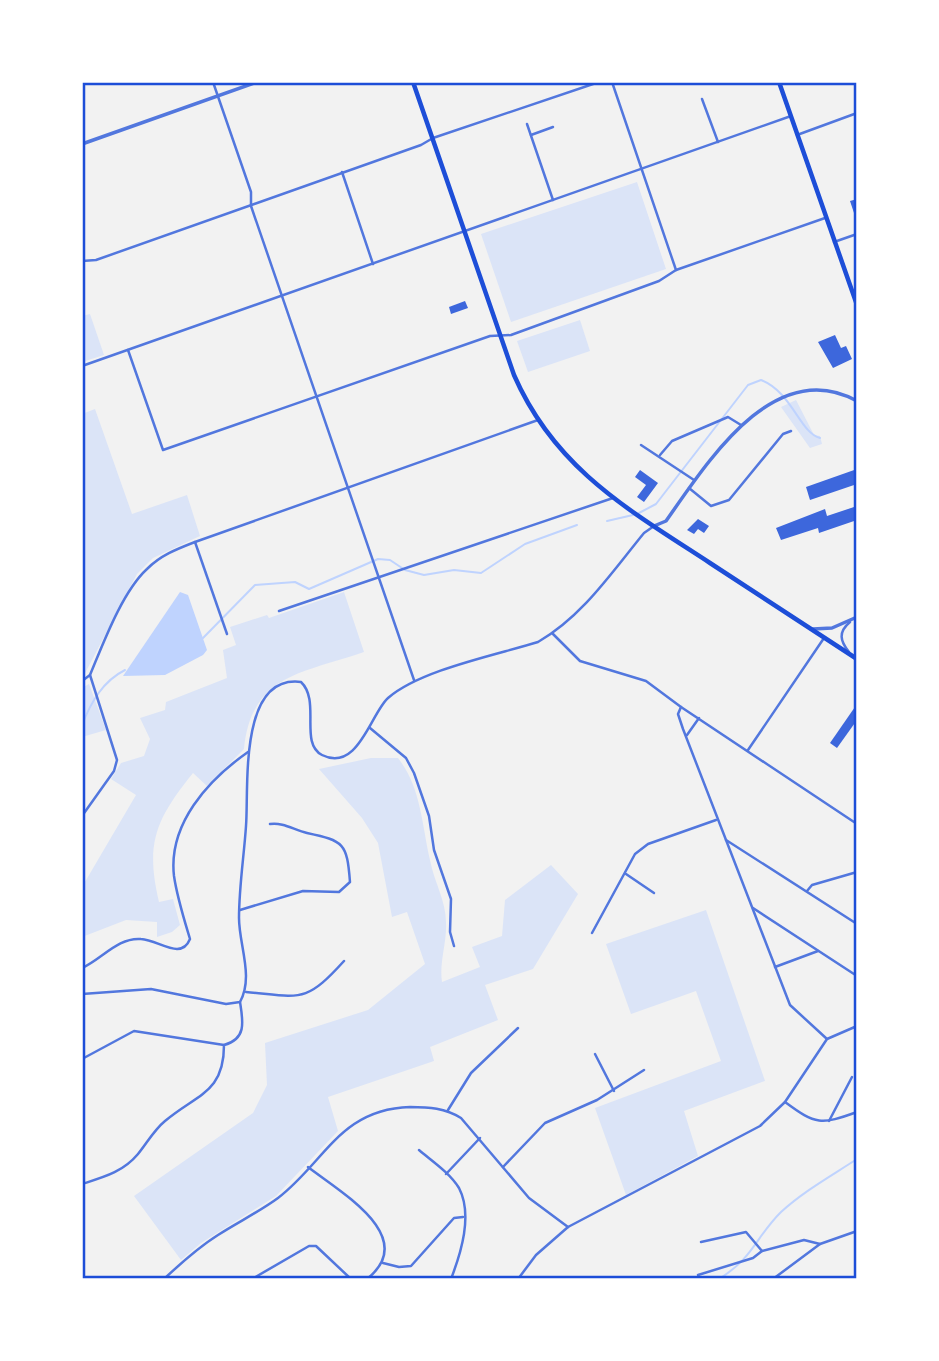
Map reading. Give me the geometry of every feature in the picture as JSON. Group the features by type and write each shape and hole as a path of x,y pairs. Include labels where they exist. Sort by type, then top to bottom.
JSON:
{"main road":[{"path":"413,82 518,384 538,420 569,461 613,498 857,659"},
{"path":"779,82 857,305"}],"street":[{"path":"213,82 251,192 251,206 414,680"},
{"path":"82,144 257,82"},
{"path":"82,261 96,260 421,145 433,138 599,82"},
{"path":"612,82 676,270"},
{"path":"702,99 718,142"},
{"path":"797,135 857,113"},
{"path":"82,366 791,116"},
{"path":"527,124 553,200"},
{"path":"531,135 553,128"},
{"path":"342,172 373,264"},
{"path":"128,350 163,450 500,334 511,335 659,281 676,270 826,217"},
{"path":"834,242 857,234"},
{"path":"82,1059 134,1031 224,1045 233,1043 241,1035 244,1023 240,1002 246,992 240,910 248,752 253,727 271,691 291,681 301,682 311,698 310,733 313,747 320,754 330,757 349,752 359,746 388,698 414,680 538,642 579,612 644,533 666,520 741,425 760,410 804,390 831,389 857,401"},
{"path":"660,455 672,441 729,417 741,425"},
{"path":"82,681 90,675 128,595 145,570 167,553 538,420"},
{"path":"689,488 711,506 729,500 783,434 791,431"},
{"path":"641,445 660,455 695,481"},
{"path":"279,611 613,498"},
{"path":"195,542 227,634"},
{"path":"811,629 832,628 854,619"},
{"path":"854,619 841,634 841,642 857,659"},
{"path":"552,634 580,661 632,674 646,681 857,824"},
{"path":"748,750 824,638"},
{"path":"82,816 114,771 117,760 90,675"},
{"path":"681,707 678,714 790,1005 827,1039"},
{"path":"687,735 699,718"},
{"path":"370,728 406,758 414,773 429,816 434,850 451,899 450,932 454,946"},
{"path":"82,968 104,957 122,942 134,939 156,941 173,949 181,950 187,947 190,939 174,875 179,833 194,803 230,765 248,752"},
{"path":"592,933 635,854 648,844 717,820"},
{"path":"240,910 303,891 339,892 350,882 348,856 335,839 284,825 270,824"},
{"path":"726,840 857,924"},
{"path":"807,891 812,885 857,872"},
{"path":"626,874 654,893"},
{"path":"753,908 857,975"},
{"path":"775,967 820,951"},
{"path":"246,992 306,995 319,988 344,961"},
{"path":"82,994 151,989 226,1004 240,1002"},
{"path":"518,1279 536,1255 568,1227 744,1136 785,1102 827,1039 857,1026"},
{"path":"448,1110 471,1073 518,1028"},
{"path":"82,1184 112,1175 129,1164 166,1120 208,1090 218,1080 224,1065 224,1045"},
{"path":"594,1054 614,1091"},
{"path":"503,1167 545,1123 614,1091 644,1070"},
{"path":"829,1121 852,1077"},
{"path":"785,1102 808,1119 821,1123 857,1112"},
{"path":"164,1279 215,1237 276,1200 331,1141 373,1113 395,1108 448,1110 480,1138 529,1198 568,1227"},
{"path":"446,1174 480,1138"},
{"path":"419,1150 446,1174 462,1197 464,1236 451,1279"},
{"path":"308,1167 375,1222 385,1238 386,1252 380,1269 367,1279"},
{"path":"382,1263 399,1267 411,1266 454,1219 463,1217"},
{"path":"773,1279 820,1244 857,1231"},
{"path":"701,1242 746,1232 761,1251"},
{"path":"698,1275 753,1258 761,1251 804,1240 820,1244"},
{"path":"252,1279 309,1246 316,1247 351,1279"}],"shaded area":[{"path":"637,182 666,269 511,322 481,234"},
{"path":"90,314 104,355 82,362 82,316"},
{"path":"580,320 590,351 528,372 517,341"},
{"path":"796,400 814,435 820,436 822,444 810,448 781,407"},
{"path":"95,409 132,514 187,495 200,536 153,558 137,574 82,679 82,414"},
{"path":"344,592 364,652 302,672 269,691 257,705 249,724 244,749 207,786 193,773 162,818 154,847 155,881 159,902 173,899 180,925 172,932 157,937 157,922 126,920 82,937 82,887 136,795 111,779 121,763 144,756 150,739 140,718 165,710 166,702 227,678 223,650 236,645 230,627 267,615 269,618"},
{"path":"89,684 106,730 82,737 82,688"},
{"path":"371,758 398,758 412,781 445,915 442,982 480,967 472,947 502,936 505,900 551,865 578,894 533,969 485,985 498,1020 430,1047 434,1061 328,1097 338,1131 276,1196 201,1243 181,1260 134,1196 253,1113 267,1085 265,1043 368,1010 425,964 407,912 392,917 378,843 362,818 319,769"},
{"path":"706,910 765,1081 684,1111 698,1156 626,1195 595,1108 721,1061 696,991 631,1014 606,944"}],"water":[{"path":"180,592 188,595 207,650 203,655 165,675 123,676"}],"building":[{"path":"857,199 857,219 856,219 850,201"},
{"path":"465,301 468,308 451,314 449,307"},
{"path":"835,335 841,348 846,346 852,359 833,368 818,342"},
{"path":"857,469 857,484 810,500 806,487"},
{"path":"640,470 658,483 644,502 637,497 646,485 635,477"},
{"path":"854,507 857,520 819,533 818,528 781,540 776,528 825,509 827,516"},
{"path":"698,519 709,526 704,533 698,529 694,534 687,530"},
{"path":"857,704 857,720 837,748 830,743"}],"waterway":[{"path":"639,513 656,504 748,385 761,380 772,386 788,402 807,429 820,438"},
{"path":"607,521 633,515"},
{"path":"203,638 255,585 295,582 309,589 378,559 390,560 405,570 424,575 454,570 481,573 525,544 577,525"},
{"path":"82,725 99,693 110,680 125,670"},
{"path":"719,1279 740,1263 765,1230 790,1204 857,1159"}]}
